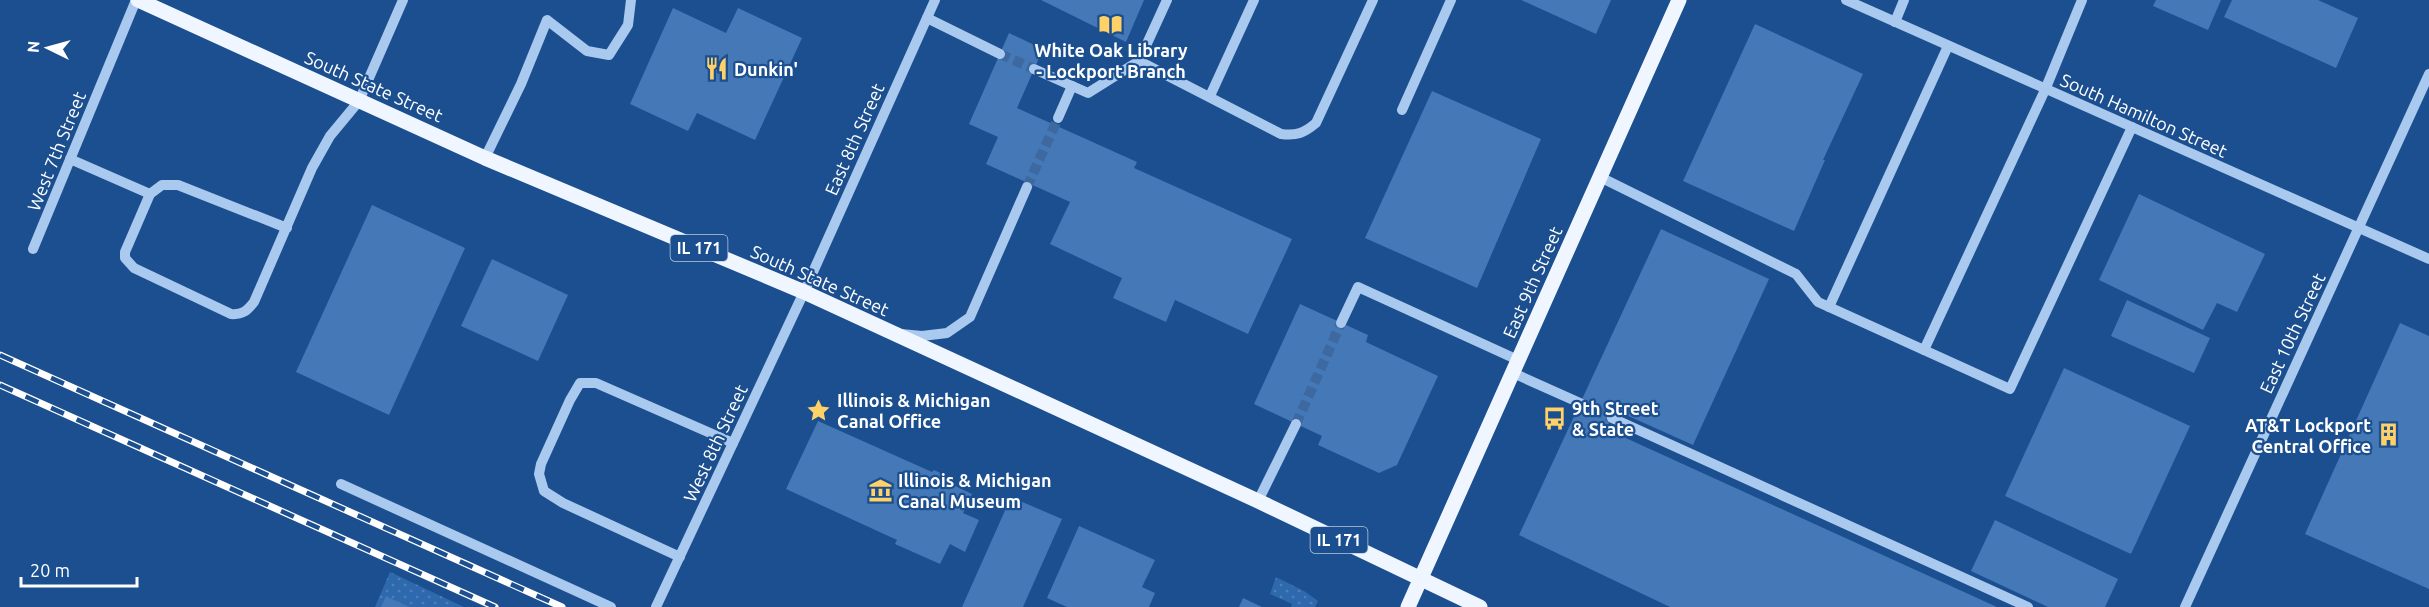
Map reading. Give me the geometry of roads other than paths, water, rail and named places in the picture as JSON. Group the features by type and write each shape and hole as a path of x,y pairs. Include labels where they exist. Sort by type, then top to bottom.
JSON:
{"main road":[{"name":"South State Street","path":"137,0 485,158 804,292 1258,501 1480,607"},
{"name":"East 9th Street","path":"1408,607 1679,0"}],"street":[{"name":"West 7th Street","path":"33,249 137,0"},
{"path":"287,228 178,185 162,185 150,194 125,252 128,263 231,314 238,315 247,311 254,302 287,228 312,168 330,136 359,101 402,0"},
{"path":"485,158 521,84 548,20 587,51 609,55 628,25 631,0"},
{"path":"921,0 934,3"},
{"path":"1034,69 1088,93 1139,61 1167,0"},
{"path":"1210,96 1254,0"},
{"path":"1139,61 1281,134 1304,133 1316,123 1373,0"},
{"path":"1402,110 1451,0"},
{"name":"South Hamilton Street","path":"1846,0 2429,259"},
{"path":"1895,22 1905,0"},
{"path":"1924,350 2045,90 2082,0"},
{"name":"East 8th Street","path":"804,292 934,3"},
{"path":"927,18 1000,54"},
{"path":"1829,307 1948,46"},
{"name":"East 10th Street","path":"2185,607 2429,74"},
{"path":"1059,118 1072,86"},
{"path":"1600,177 1796,274 1818,302 2010,389 2132,127"},
{"path":"70,159 150,194"},
{"path":"892,333 922,336 947,333 970,317 1027,187"},
{"path":"1341,322 1358,287 1515,366 1580,403"},
{"name":"West 8th Street","path":"656,607 804,292"},
{"path":"680,557 563,503 544,491 539,474 541,464 570,400 580,383 596,383 733,443"},
{"path":"1612,418 2028,607"},
{"path":"1258,501 1296,424"},
{"path":"341,483 611,607"}],"tunnel":[{"path":"1000,54 1034,69"},
{"path":"1027,187 1058,118"},
{"path":"1296,424 1341,323"},
{"path":"1580,403 1612,418"}],"railway":[{"path":"0,355 562,607"},
{"path":"0,385 495,607"}],"place":[{"name":"White Oak Library - Lockport Branch","path":"1111,24"},
{"name":"Dunkin'","path":"716,69"},
{"name":"Illinois & Michigan Canal Office","path":"819,410"},
{"name":"9th Street & State","path":"1554,418"},
{"name":"AT&T Lockport Central Office","path":"2389,435"},
{"name":"Illinois & Michigan Canal Museum","path":"880,490"}]}
